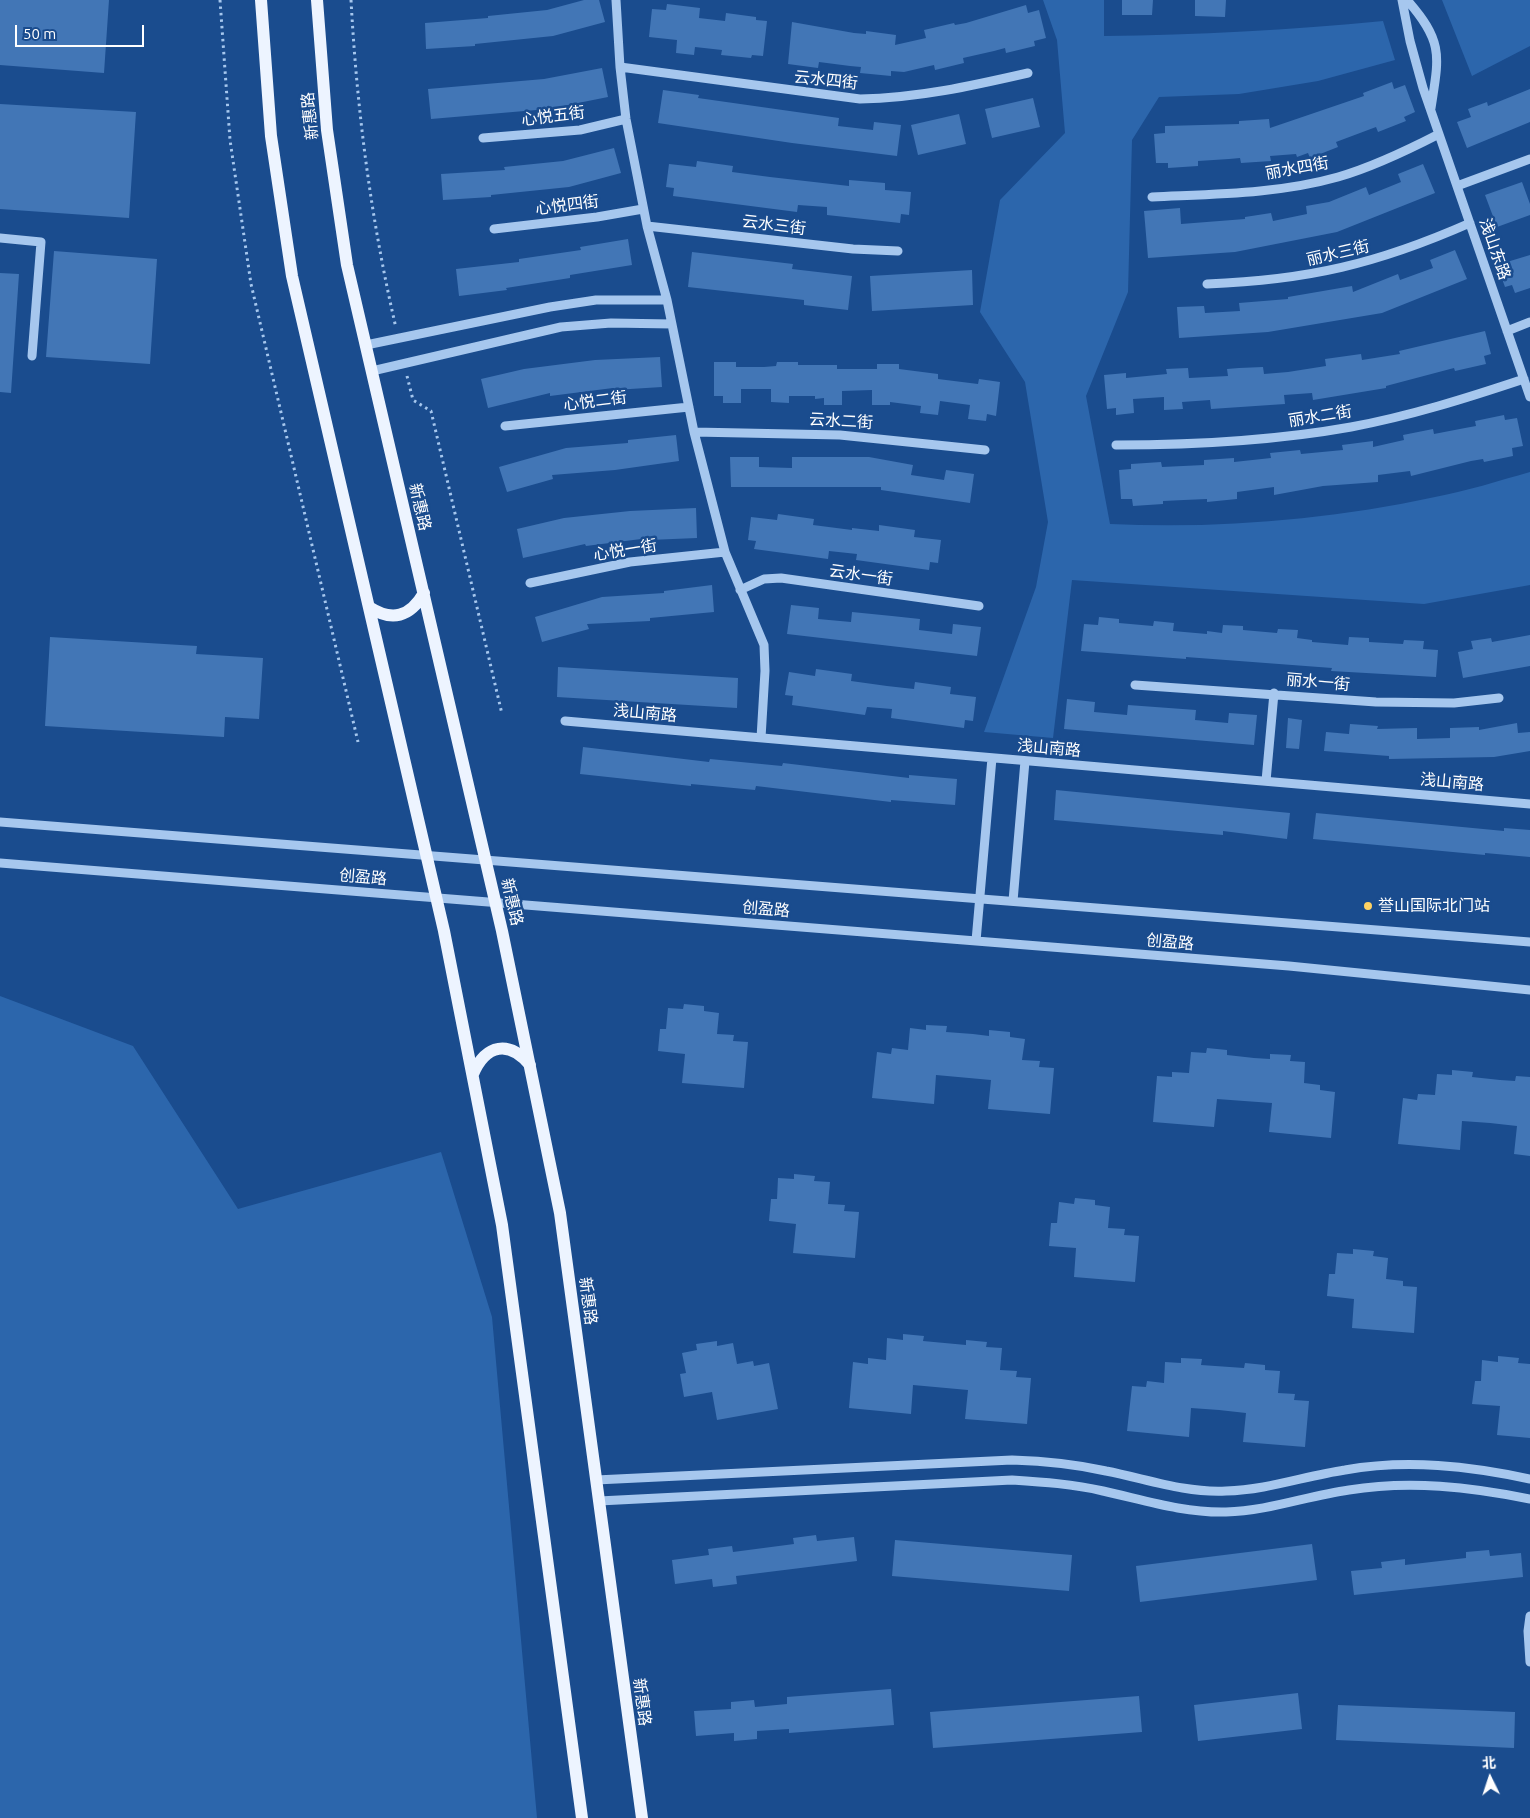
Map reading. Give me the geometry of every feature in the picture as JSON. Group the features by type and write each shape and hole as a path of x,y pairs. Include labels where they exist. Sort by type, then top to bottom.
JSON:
{"main road":[{"path":"261,0 271,136 292,276 427,856 502,1225 582,1818"},
{"name":"新惠路","path":"317,0 327,130 347,265 496,902 560,1213 642,1818"},
{"path":"369,607 380,614 393,616 406,613 417,605 424,593"},
{"path":"472,1074 479,1060 491,1050 506,1048 520,1054 530,1065"}],"street":[{"path":"616,0 620,67 626,119 646,226 667,300 694,432 725,552 764,645 765,671 761,738"},
{"name":"浅山东路","path":"1402,0 1414,57 1431,111 1530,398"},
{"name":"浅山东路","path":"1407,0 1426,22 1436,45 1438,57 1431,111"},
{"name":"云水四街","path":"620,67 860,100 899,99 938,94 1028,73"},
{"name":"心悦五街","path":"483,138 580,130 626,119"},
{"name":"丽水四街","path":"1152,197 1282,188 1337,177 1389,159 1439,134"},
{"path":"1457,186 1530,159"},
{"name":"心悦四街","path":"494,229 598,217 643,209"},
{"name":"丽水三街","path":"1207,284 1262,282 1333,271 1369,262 1420,245 1470,223"},
{"name":"云水三街","path":"646,226 853,250 898,252"},
{"path":"0,238 41,242 32,356"},
{"path":"366,345 596,300 667,300"},
{"path":"1507,331 1530,322"},
{"path":"372,371 561,327 612,323 672,324"},
{"name":"丽水二街","path":"1116,445 1235,442 1342,428 1410,414 1524,379"},
{"name":"心悦二街","path":"505,426 689,407"},
{"name":"云水二街","path":"694,432 840,435 985,450"},
{"name":"心悦一街","path":"530,582 630,562 725,552"},
{"name":"云水一街","path":"740,590 764,579 781,578 979,606"},
{"name":"丽水一街","path":"1135,685 1386,702 1454,703 1499,698"},
{"path":"1266,781 1274,693"},
{"name":"浅山南路","path":"565,721 1530,804"},
{"path":"976,941 992,758"},
{"path":"1013,901 1026,761"},
{"name":"创盈路","path":"0,822 1530,942"},
{"name":"创盈路","path":"0,863 1289,966 1530,990"},
{"path":"596,1480 1012,1460 1079,1466 1166,1486 1215,1491 1254,1490 1330,1472 1380,1466 1443,1465 1499,1472 1530,1479"},
{"path":"599,1500 1012,1480 1076,1486 1162,1506 1193,1511 1257,1510 1350,1490 1415,1485 1469,1488 1530,1500"},
{"path":"1530,1616 1528,1631 1530,1662"}],"path":[{"path":"220,0 230,140 251,284 358,742"}],"shaded area":[{"path":"1043,0 1104,0 1104,36 1244,32 1383,21 1395,60 1318,81 1239,94 1159,97 1132,140 1128,292 1086,396 1110,524 1232,524 1314,517 1354,512 1447,495 1530,472 1530,585 1424,604 1072,580 1053,738 984,732 1036,587 1048,522 1025,382 980,312 1000,200 1065,133 1057,40"},
{"path":"1442,0 1530,0 1530,46 1472,76"},
{"path":"0,996 133,1046 238,1209 441,1152 492,1317 537,1818 0,1818"}],"building":[{"path":"0,0 109,0 104,73 0,65"},
{"path":"584,0 599,0 605,22 553,36 475,44 475,46 426,49 425,23 488,18 488,16 547,10"},
{"path":"1122,0 1153,0 1152,15 1122,15"},
{"path":"1195,0 1226,0 1225,17 1195,16"},
{"path":"667,4 700,8 699,18 725,21 726,13 756,17 756,20 767,21 763,56 752,55 751,58 721,55 722,50 695,47 694,55 676,53 677,40 649,37 652,9 666,10"},
{"path":"1026,5 1028,13 1039,10 1046,38 1034,41 1035,46 1006,53 1005,48 963,58 964,63 935,70 934,65 904,72 891,71 891,76 860,73 861,67 819,62 818,68 788,64 792,22 854,33 866,34 866,31 896,35 895,45 926,38 924,30 954,23 955,25 966,23"},
{"path":"602,68 608,97 548,109 431,119 428,89 544,79"},
{"path":"1392,82 1394,89 1405,85 1415,112 1404,117 1406,121 1378,132 1376,127 1336,142 1338,147 1310,158 1308,153 1297,157 1296,154 1270,156 1271,161 1241,163 1240,158 1198,161 1198,166 1168,168 1168,163 1156,163 1154,134 1165,133 1165,126 1239,124 1239,121 1269,119 1270,128 1364,96 1363,93"},
{"path":"1530,89 1530,122 1467,148 1457,122 1471,117 1468,109 1487,102 1488,106"},
{"path":"663,90 699,95 698,98 839,118 838,126 873,130 874,122 901,125 897,156 658,123"},
{"path":"1033,98 1040,127 992,138 985,109"},
{"path":"0,104 136,112 129,218 0,209"},
{"path":"959,114 966,144 918,155 911,125"},
{"path":"614,148 621,173 569,187 491,195 491,197 443,200 441,174 505,170 504,167 563,161"},
{"path":"697,161 733,166 732,172 770,177 849,186 849,180 885,183 885,190 911,192 909,215 901,214 900,223 827,215 827,207 798,205 797,212 673,196 674,188 666,187 669,164 696,167"},
{"path":"1423,164 1435,193 1337,232 1235,252 1148,258 1144,211 1180,208 1181,224 1245,219 1245,217 1271,213 1273,221 1307,214 1306,206 1329,202 1366,187 1369,195 1401,182 1398,174"},
{"path":"1522,182 1530,204 1530,215 1497,227 1485,195"},
{"path":"628,239 632,265 570,275 570,278 506,288 507,290 459,296 456,269 519,262 519,259 581,250 580,247"},
{"path":"1455,250 1467,279 1382,313 1268,332 1179,338 1177,307 1204,306 1205,313 1240,311 1239,303 1288,299 1288,297 1352,286 1353,292 1398,274 1400,280 1433,268 1430,260"},
{"path":"54,251 157,259 150,364 46,357"},
{"path":"692,252 793,264 792,269 852,276 848,310 804,305 804,300 688,287"},
{"path":"1530,255 1530,288 1515,293 1512,285 1505,287 1497,265"},
{"path":"972,270 973,305 872,311 870,276"},
{"path":"0,273 19,274 11,393 0,392"},
{"path":"1485,331 1491,354 1484,356 1486,364 1455,371 1454,368 1386,386 1386,388 1313,400 1312,393 1284,395 1285,404 1211,409 1210,400 1182,402 1183,409 1164,410 1164,397 1133,399 1134,413 1116,415 1116,408 1107,409 1104,375 1126,373 1126,378 1167,374 1166,369 1188,368 1189,378 1228,376 1227,369 1239,368 1263,367 1264,374 1288,372 1326,366 1325,359 1361,354 1362,360 1400,354 1399,351"},
{"path":"660,357 662,387 614,390 613,388 550,396 550,393 488,408 481,379 524,369 595,360"},
{"path":"714,362 736,362 736,367 764,367 776,366 777,362 798,362 798,365 837,365 837,369 877,369 877,364 899,364 899,369 938,374 938,379 978,384 979,379 1000,382 996,416 987,414 986,421 968,419 970,405 940,401 938,415 920,413 921,406 890,402 890,405 872,405 872,390 842,391 842,405 824,405 824,398 815,399 815,396 789,396 789,403 771,402 771,389 741,389 741,403 723,403 723,396 714,396"},
{"path":"1504,415 1505,420 1517,418 1523,446 1512,448 1513,456 1484,462 1483,459 1471,461 1411,476 1410,471 1378,475 1378,482 1323,486 1274,495 1274,487 1237,492 1237,499 1207,502 1207,499 1163,501 1163,504 1133,506 1132,499 1121,499 1119,470 1131,469 1131,464 1161,462 1162,467 1204,465 1204,460 1234,458 1234,462 1271,458 1270,453 1300,450 1301,454 1343,450 1342,445 1373,441 1373,447 1404,440 1403,435 1433,429 1434,434 1476,426 1475,421"},
{"path":"676,435 679,461 615,470 552,475 553,479 507,492 499,467 566,448 628,443 628,440"},
{"path":"730,457 759,457 759,467 792,468 792,457 869,457 913,465 911,475 944,480 946,470 974,474 970,503 881,490 881,487 731,487"},
{"path":"696,508 697,538 649,540 649,538 586,546 585,544 523,558 517,529 564,518 630,511"},
{"path":"778,514 814,519 813,525 852,530 852,528 879,531 879,525 915,530 914,537 941,540 938,563 930,562 929,570 856,560 857,554 829,551 828,559 754,549 756,541 748,540 751,517 777,520"},
{"path":"712,585 714,612 650,618 650,621 587,624 589,629 542,642 535,617 602,597 664,593 664,591"},
{"path":"791,605 819,608 818,619 851,622 852,612 920,619 919,630 952,634 953,624 981,627 977,656 787,634"},
{"path":"1099,617 1119,619 1119,623 1153,626 1154,621 1174,623 1173,631 1207,634 1207,631 1222,633 1223,625 1243,626 1243,630 1277,633 1278,629 1298,630 1297,638 1312,640 1312,642 1348,645 1349,637 1369,638 1369,642 1403,644 1404,640 1424,641 1423,649 1438,650 1436,677 1331,671 1332,668 1186,657 1186,659 1081,651 1084,624 1098,625"},
{"path":"1530,635 1530,666 1463,678 1458,652 1473,649 1471,641 1491,638 1492,642"},
{"path":"50,637 197,646 196,654 263,658 259,719 225,717 224,737 45,726"},
{"path":"558,667 738,678 737,708 557,697"},
{"path":"816,669 852,674 851,681 887,686 914,689 915,682 951,687 950,694 976,697 973,721 965,720 964,728 891,718 892,709 867,707 865,715 792,705 793,696 785,695 789,672 815,676"},
{"path":"1067,699 1095,702 1094,712 1127,715 1128,705 1196,710 1195,720 1228,723 1229,713 1257,715 1254,745 1064,729"},
{"path":"1288,718 1302,720 1299,749 1286,748"},
{"path":"1517,723 1518,733 1530,732 1530,751 1494,757 1389,759 1389,756 1324,751 1326,732 1349,734 1350,724 1378,726 1377,729 1417,728 1417,739 1450,738 1450,728 1479,727 1479,730"},
{"path":"583,747 709,762 710,759 782,766 783,763 909,778 909,775 957,779 955,805 891,800 891,802 756,786 755,790 691,784 691,786 580,774"},
{"path":"1056,790 1290,813 1287,839 1223,831 1223,835 1054,820"},
{"path":"1316,813 1504,831 1504,828 1530,830 1530,857 1485,853 1485,855 1313,839"},
{"path":"684,1004 704,1006 704,1011 719,1013 717,1034 734,1035 733,1041 748,1042 744,1088 682,1083 685,1054 658,1051 660,1029 666,1029 668,1008 683,1009"},
{"path":"926,1025 947,1026 946,1032 989,1036 989,1030 1010,1032 1010,1037 1025,1039 1022,1060 1040,1061 1039,1067 1054,1068 1050,1114 988,1109 991,1080 936,1075 934,1104 872,1098 877,1052 891,1054 892,1048 908,1050 910,1028 926,1030"},
{"path":"1207,1048 1227,1050 1227,1055 1254,1058 1270,1059 1270,1054 1291,1055 1290,1061 1305,1062 1304,1083 1320,1085 1320,1090 1335,1092 1331,1138 1269,1132 1272,1103 1217,1099 1214,1127 1153,1122 1157,1076 1172,1077 1172,1072 1189,1073 1191,1052 1206,1053"},
{"path":"1452,1070 1473,1072 1472,1077 1500,1080 1515,1081 1516,1076 1530,1077 1530,1156 1514,1154 1517,1126 1490,1123 1462,1121 1460,1150 1398,1144 1403,1098 1417,1100 1418,1094 1435,1095 1437,1074 1452,1075"},
{"path":"794,1174 815,1176 814,1181 830,1182 828,1204 845,1205 844,1211 859,1212 855,1258 793,1253 796,1224 769,1221 771,1199 777,1199 778,1178 794,1179"},
{"path":"1075,1198 1095,1200 1095,1205 1110,1207 1108,1228 1125,1229 1124,1235 1139,1236 1135,1282 1074,1277 1076,1248 1049,1246 1051,1223 1057,1223 1059,1202 1074,1204"},
{"path":"1353,1249 1374,1251 1373,1256 1388,1258 1386,1279 1403,1281 1403,1286 1417,1287 1414,1333 1352,1328 1354,1299 1327,1296 1329,1274 1335,1274 1337,1253 1353,1254"},
{"path":"903,1334 924,1336 923,1341 966,1345 966,1340 987,1342 986,1347 1002,1348 1000,1370 1017,1371 1016,1377 1031,1378 1027,1424 965,1419 968,1390 913,1385 911,1414 849,1408 853,1362 868,1364 868,1358 886,1360 887,1338 903,1340"},
{"path":"717,1341 717,1346 733,1343 737,1364 753,1361 754,1366 769,1363 778,1409 717,1420 712,1392 684,1397 680,1374 686,1373 682,1353 697,1350 696,1344"},
{"path":"1498,1356 1519,1358 1518,1363 1530,1364 1530,1438 1497,1435 1500,1406 1472,1404 1475,1381 1481,1381 1482,1360 1498,1362"},
{"path":"1181,1358 1202,1359 1201,1365 1244,1368 1245,1363 1265,1365 1265,1370 1280,1371 1278,1393 1295,1394 1294,1400 1309,1401 1305,1447 1243,1442 1246,1413 1219,1410 1191,1408 1189,1437 1127,1431 1132,1386 1146,1387 1147,1381 1164,1383 1165,1362 1181,1363"},
{"path":"816,1535 817,1541 854,1537 857,1561 736,1576 737,1584 713,1587 712,1579 675,1584 672,1560 709,1555 708,1549 732,1546 733,1552 794,1544 793,1538"},
{"path":"895,1540 1072,1555 1069,1591 892,1576"},
{"path":"1312,1544 1317,1580 1140,1602 1136,1566"},
{"path":"1489,1550 1490,1556 1521,1553 1523,1577 1354,1595 1351,1571 1382,1568 1381,1562 1405,1559 1405,1565 1466,1558 1466,1552"},
{"path":"891,1689 894,1725 789,1733 789,1729 757,1731 757,1739 734,1741 734,1733 696,1736 694,1711 731,1709 731,1702 754,1700 755,1707 787,1704 787,1697"},
{"path":"1298,1693 1302,1729 1198,1741 1194,1705"},
{"path":"1139,1696 1142,1732 933,1748 930,1712"},
{"path":"1338,1705 1515,1712 1514,1748 1336,1740"}],"place":[{"name":"誉山国际北门站","path":"1368,906"}]}
